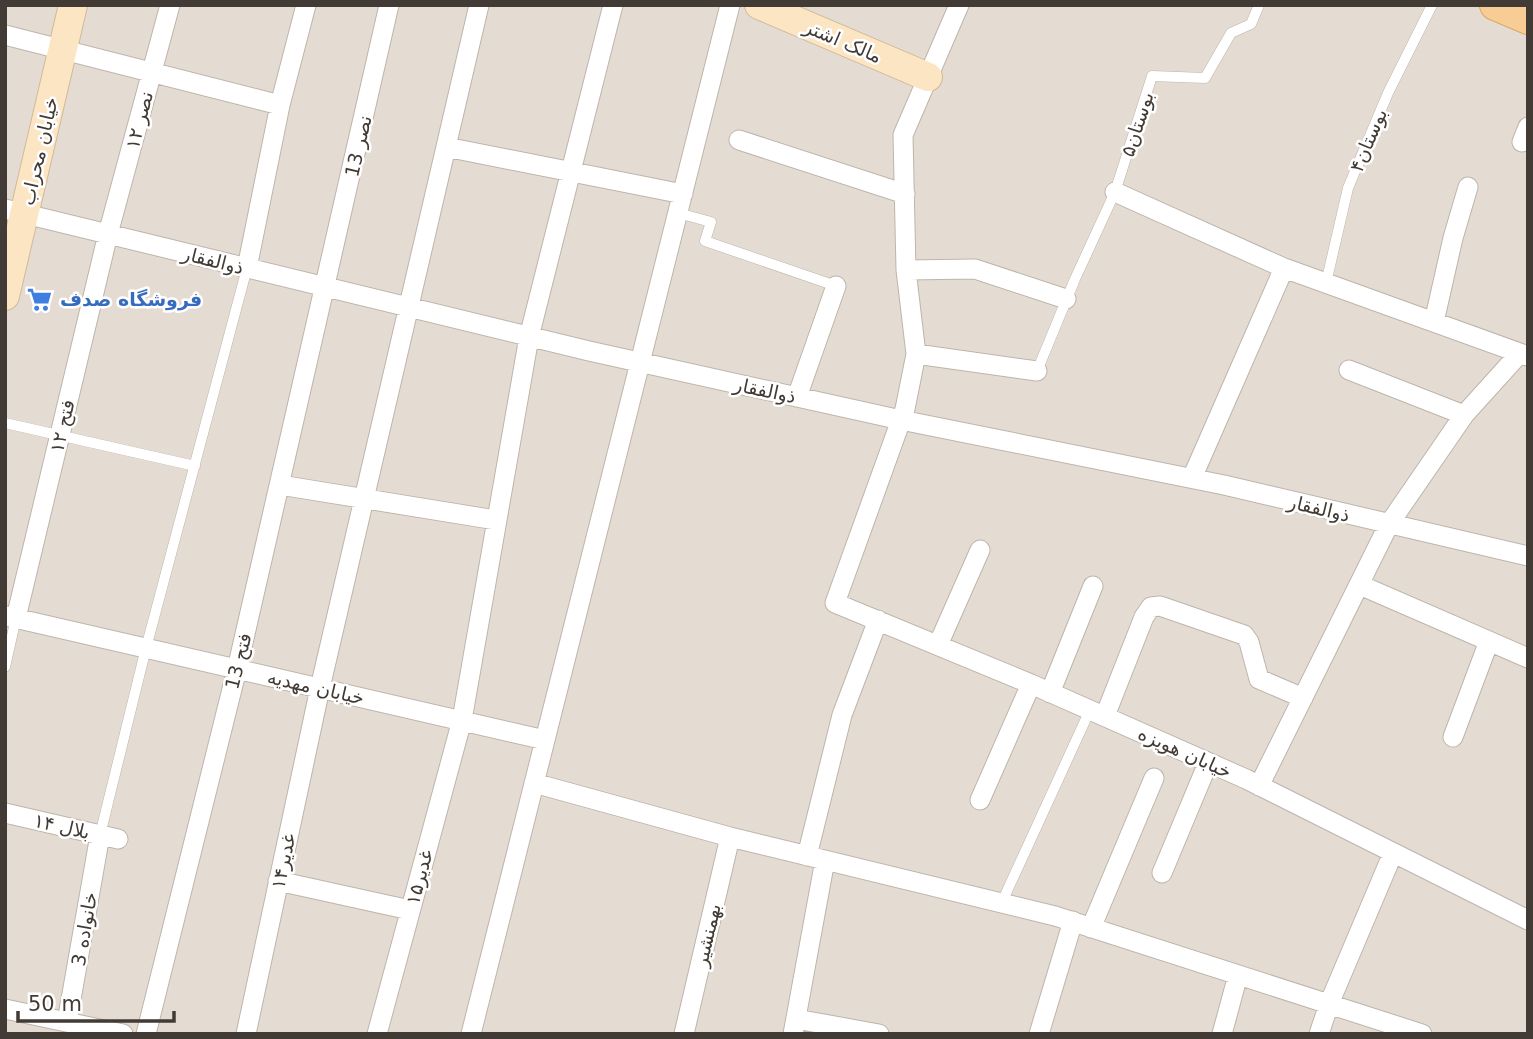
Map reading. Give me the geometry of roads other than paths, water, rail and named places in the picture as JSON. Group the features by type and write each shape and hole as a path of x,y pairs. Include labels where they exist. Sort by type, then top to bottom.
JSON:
{"main road":[{"path":"1495,5 1528,19"}],"street":[{"name":"خیابان محراب","path":"5,296 15,211 63,49 73,5"},
{"name":"نصر ۱۲","path":"108,234 170,5"},
{"path":"247,268 280,105 306,5"},
{"name":"نصر 13","path":"326,287 390,5"},
{"name":"غدیر۱۴","path":"246,1034 320,688 479,5"},
{"name":"غدیر۱۵","path":"377,1034 461,720 529,337 613,5"},
{"path":"471,1034 730,5"},
{"name":"مالک اشتر","path":"759,5 928,77"},
{"path":"901,420 916,354 906,270 903,135 958,5"},
{"path":"5,35 280,105"},
{"path":"739,140 905,194"},
{"path":"446,147 570,171 681,203"},
{"path":"1434,322 1468,187"},
{"path":"1115,192 1284,268 1523,355 1464,415 1389,524 1259,786"},
{"name":"ذوالفقار","path":"15,211 641,363 901,420 1192,478 1528,556"},
{"name":"فتح ۱۲","path":"11,617 60,436 108,234"},
{"path":"1192,478 1284,268"},
{"path":"906,270 975,269 1066,299"},
{"path":"797,397 836,286"},
{"name":"فتح 13","path":"146,1034 237,669 326,287"},
{"path":"916,354 1037,371"},
{"path":"1349,370 1464,415"},
{"name":"خیابان هویزه","path":"901,420 835,603 1031,684 1259,786 1528,920"},
{"path":"280,485 496,520"},
{"path":"938,645 980,550"},
{"path":"1360,585 1528,657"},
{"path":"1050,693 1093,586"},
{"path":"1098,713 1144,617 1151,607 1160,606 1244,635 1249,642 1259,679 1303,698"},
{"name":"خیابان مهدیه","path":"11,617 545,740"},
{"path":"878,620 842,715 816,858 795,1026 879,1034"},
{"path":"1453,737 1489,641"},
{"path":"980,800 1031,684"},
{"path":"1162,873 1208,763"},
{"path":"1039,1034 1082,924 1154,778"},
{"path":"534,783 730,837 1002,902 1082,924 1422,1034"},
{"name":"بلال ۱۴","path":"5,813 109,837"},
{"name":"خانواده 3","path":"67,1022 109,837"},
{"name":"بهمنشیر","path":"684,1034 730,837"},
{"path":"1319,1034 1329,1004 1394,853"},
{"path":"278,881 410,910"},
{"path":"1222,1034 1238,975"},
{"path":"5,1009 123,1034"}],"lane":[{"name":"بوستان۵","path":"1115,192 1152,76 1205,78 1231,33 1251,24 1259,5"},
{"name":"بوستان۴","path":"1326,282 1348,187 1388,93 1432,5"},
{"path":"1037,371 1066,299 1115,192"},
{"path":"681,203 711,222 705,241 836,286"},
{"path":"109,837 146,648 247,268"},
{"path":"5,423 195,466"},
{"path":"5,667 11,617"},
{"path":"1002,902 1098,713"}],"place":[{"name":"فروشگاه صدف","path":"40,299"}]}
